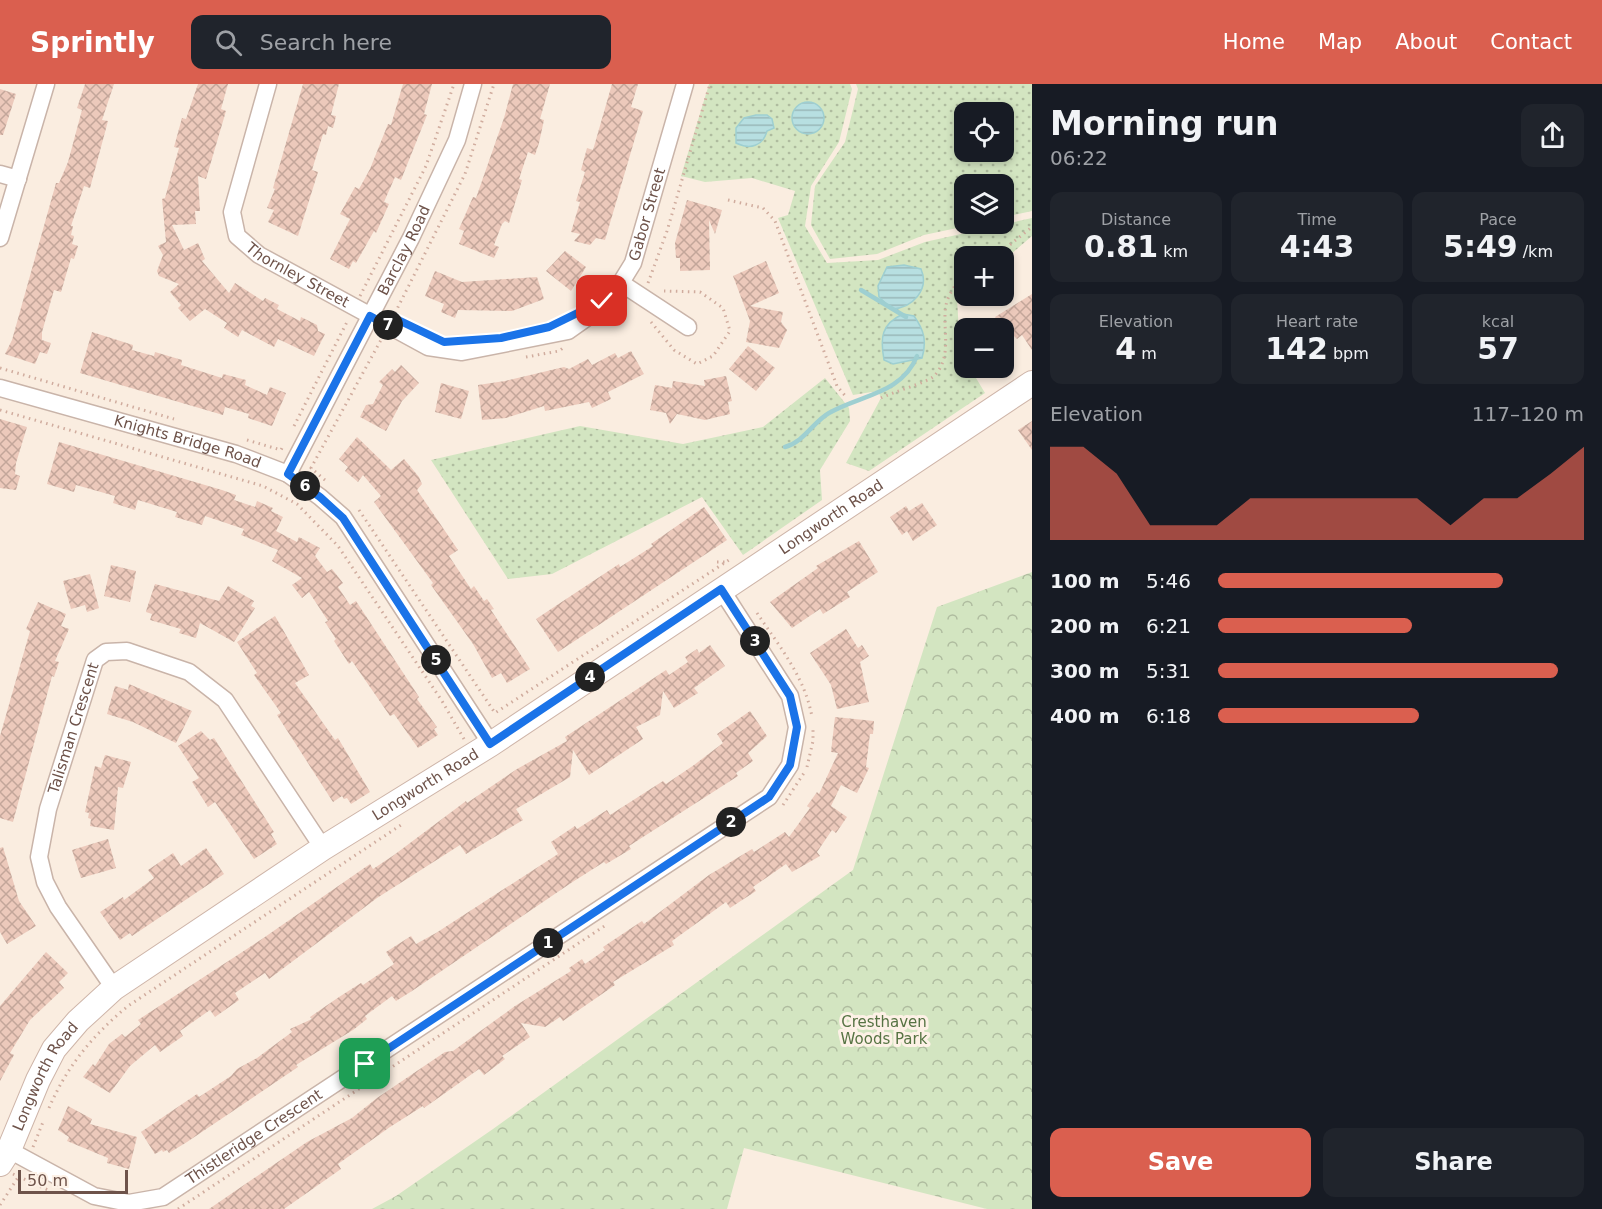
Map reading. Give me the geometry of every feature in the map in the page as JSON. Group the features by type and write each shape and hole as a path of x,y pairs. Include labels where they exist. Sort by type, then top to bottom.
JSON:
{"street":[{"path":"0,238 46,84"},
{"name":"Thornley Street","path":"268,84 232,212 237,236 259,255 355,299 370,316"},
{"name":"Barclay Road","path":"288,474 370,316 457,140 473,84"},
{"name":"Gabor Street","path":"370,316 428,347 462,352 568,331 609,302 633,263 685,84"},
{"path":"0,174 18,179"},
{"path":"621,283 688,327"},
{"name":"Longworth Road","path":"16,1159 38,1080 54,1049 78,1022 114,988 479,745 721,589 1032,383"},
{"name":"Knights Bridge Road","path":"0,388 236,454 288,474 320,497 343,518 479,745"},
{"name":"Thistleridge Crescent","path":"16,1159 94,1196 129,1203 163,1197 769,797 790,765 797,727 790,696 721,589"},
{"name":"Talisman Crescent","path":"114,988 58,907 45,882 39,857 48,809 95,660 106,652 127,651 189,672 225,700 323,848"}],"path":[{"path":"292,430 355,299 426,165 454,84"},
{"path":"334,487 310,468 388,326 465,174 494,84"},
{"path":"728,200 763,208 775,221 837,386 848,398"},
{"path":"1008,246 1032,227"},
{"path":"881,398 934,376 944,359 947,302 954,288"},
{"path":"0,368 180,421"},
{"path":"0,410 262,486 297,504 338,546 442,701 479,745"},
{"path":"236,437 281,450 286,440"},
{"path":"354,504 373,528 495,713 736,556"},
{"path":"48,1111 79,1054 105,1025 128,1006 405,821"},
{"path":"0,1205 16,1159 44,1120"}],"green space":[{"path":"709,84 850,84 852,89 839,142 811,186 805,226 827,263 878,260 925,242 961,234 1014,234 1014,222 1032,218 1032,236 1014,251 1014,246 954,246 954,306 957,306 958,318 954,318 954,378 976,378 985,393 869,471 846,463 881,398 878,391 853,395 778,218 788,215 795,191 752,178 705,182 681,176"},
{"path":"856,84 1032,84 1032,211 1014,215 1014,174 954,174 954,229 924,235 877,254 830,259 811,225 815,186 845,142 858,89"},
{"path":"825,378 849,408 850,421 820,470 822,500 743,555 702,497 552,574 508,579 431,460 580,426 683,444 763,427"},
{"name":"Cresthaven Woods Park","path":"1032,572 1032,1209 987,1209 744,1148 727,1209 372,1209 396,1196 493,1129 853,870 937,607"}],"water":[{"path":"808,102 819,107 824,118 819,129 808,134 797,129 792,118 797,107"},
{"path":"767,115 772,119 774,128 767,131 762,140 755,145 746,146 736,143 736,128 744,118"},
{"path":"904,265 921,269 923,284 917,297 906,305 892,309 879,297 878,286 887,267"},
{"path":"903,314 914,316 920,326 924,336 924,352 922,358 893,364 884,360 882,338 890,322"}],"building":[{"path":"85,84 114,84 102,120 108,121 90,188 84,186 71,226 73,226 71,235 74,236 72,244 78,246 74,259 71,258 61,292 54,290 42,332 42,340 51,343 47,354 40,352 35,364 5,354 12,340 56,183 59,183 68,162 82,110 77,108"},
{"path":"198,84 228,84 221,109 226,111 206,179 198,176 200,211 195,211 196,224 172,225 184,250 198,243 205,259 202,261 229,293 235,283 263,301 265,298 279,305 277,309 300,321 301,317 317,325 318,331 325,334 314,356 278,339 274,347 242,330 238,337 224,328 227,323 205,309 190,321 178,308 181,305 170,292 179,284 159,276 157,271 163,255 158,246 166,242 162,199 165,198 179,148 174,147 182,118 186,119"},
{"path":"303,84 339,84 331,115 336,116 333,128 328,126 326,135 323,134 312,170 318,172 298,236 268,222 274,210 267,208 275,189 273,188"},
{"path":"403,84 432,84 424,114 427,115 401,180 395,177 384,202 389,204 376,233 374,231 356,263 353,261 349,269 330,259 350,219 340,214 355,187 359,189 370,169 388,124 391,125"},
{"path":"513,84 550,84 540,119 544,120 539,143 535,155 528,152 509,223 505,221 502,224 494,245 499,247 494,258 459,244 464,231 459,229 473,197 476,198 504,118"},
{"path":"612,84 638,84 631,107 643,111 605,240 596,238 590,245 574,241 580,234 571,232 580,202 576,201 585,172 581,170 587,148 593,150"},
{"path":"0,89 16,94 3,135 0,135"},
{"path":"687,200 722,210 715,234 709,220 710,270 680,271 680,258 676,258 675,243"},
{"path":"565,251 586,267 571,291 546,271"},
{"path":"766,261 779,293 750,306 783,312 781,322 787,330 779,348 746,342 750,321 733,276"},
{"path":"435,271 462,282 537,277 544,299 512,311 458,310 455,318 441,312 444,304 425,296"},
{"path":"1032,294 1032,350 1022,335 1017,339 1014,336 1014,318 995,317"},
{"path":"92,332 133,345 132,350 154,356 155,352 182,360 181,365 222,378 223,374 246,380 245,385 267,395 270,387 286,393 272,426 248,418 249,414 225,407 223,415 80,373"},
{"path":"748,346 775,368 756,391 729,369"},
{"path":"631,351 644,374 608,392 611,399 592,408 589,402 545,411 544,406 506,418 482,420 478,385 564,367 569,369 588,359 592,365 615,353 618,358"},
{"path":"401,365 419,383 402,401 386,431 360,417 366,405 373,404 383,385 379,382 392,369 395,372"},
{"path":"726,376 732,401 728,402 730,414 705,420 677,414 670,424 666,413 650,410 655,385 672,388 673,381 705,386 704,380"},
{"path":"441,383 469,391 461,419 435,412"},
{"path":"0,419 27,427 16,463 15,474 20,476 16,490 0,488"},
{"path":"1032,421 1032,450 1018,430"},
{"path":"357,437 391,470 404,459 419,477 422,484 417,490 458,550 449,556 471,589 474,586 484,601 487,599 494,609 491,610 530,669 507,683 501,673 492,678 473,644 431,585 433,583 374,502 381,496 363,475 358,482 345,471 348,467 339,459"},
{"path":"59,442 222,490 236,495 234,500 255,507 257,501 273,508 271,511 283,517 276,531 297,542 299,537 320,548 315,556 327,572 332,569 343,583 338,587 350,605 356,601 419,697 417,699 437,727 434,729 438,735 418,748 394,714 390,716 352,661 349,664 334,641 336,639 325,622 328,621 309,592 302,598 292,585 302,578 272,561 278,550 241,535 244,529 205,516 202,525 175,517 177,512 138,500 135,510 113,503 115,496 76,485 74,492 47,484"},
{"path":"922,503 937,525 913,541 907,531 902,535 890,517 906,506 909,511"},
{"path":"704,507 727,540 558,652 536,619 619,564 620,567 653,546 651,544"},
{"path":"859,541 878,572 847,592 850,597 823,614 820,609 792,628 770,602 818,568 816,566"},
{"path":"111,565 136,571 130,602 104,596"},
{"path":"90,574 99,608 87,612 85,605 71,609 63,581"},
{"path":"155,584 219,601 228,586 254,601 251,606 255,608 234,642 200,623 196,638 179,633 181,629 150,620 152,614 146,612"},
{"path":"38,602 66,614 61,626 69,629 55,661 59,662 54,677 52,676 13,822 0,818 0,736 30,631 26,629"},
{"path":"275,616 309,675 295,683 335,740 338,738 370,792 351,804 347,798 344,799 342,796 333,802 277,715 281,713 254,675 257,673 237,642"},
{"path":"846,629 858,648 862,645 869,656 860,662 869,702 837,709 831,685 810,653"},
{"path":"710,645 725,666 694,688 698,693 674,708 663,691 660,715 636,727 643,739 589,775 573,750 570,777 516,809 523,820 466,854 460,845 377,898 269,979 265,973 235,993 239,1000 215,1017 210,1010 180,1031 183,1036 160,1052 155,1045 130,1066 110,1093 83,1077 93,1064 95,1066 109,1044 122,1034 125,1037 141,1024 138,1020 262,939 370,864 373,869 394,855 466,801 467,803 517,769 567,741 565,737 666,670 669,675 688,662 685,657 697,649 699,653"},
{"path":"129,684 192,711 176,743 133,722 107,714 115,686 128,690"},
{"path":"750,711 767,736 748,753 753,761 736,773 738,776 629,846 631,849 606,864 604,862 571,883 412,991 396,1001 392,996 365,1016 367,1019 353,1030 296,1065 298,1067 187,1142 169,1153 167,1150 163,1152 162,1150 155,1154 141,1132 197,1094 199,1097 231,1076 237,1069 257,1058 292,1032 290,1029 312,1019 310,1017 339,997 361,983 363,985 394,964 386,952 411,936 416,944 436,933 558,854 551,842 575,826 577,829 607,810 610,815 663,781 666,784 694,765 723,743 717,734"},
{"path":"835,717 874,721 873,734 870,734 866,767 869,768 857,793 841,785 831,806 847,817 836,833 832,830 817,852 820,856 792,872 786,864 753,887 756,891 730,908 726,902 672,941 674,945 613,982 615,985 563,1021 560,1017 545,1027 521,1023 530,1037 502,1056 505,1059 484,1075 479,1069 424,1108 423,1106 390,1127 338,1164 341,1169 284,1209 209,1209 307,1142 352,1118 377,1098 445,1052 453,1051 515,1006 571,971 569,968 582,959 585,964 605,950 603,947 642,921 644,924 709,875 752,849 754,852 785,832 789,837 810,808 807,806 817,792 819,794 838,753 831,752"},
{"path":"201,731 210,740 214,738 274,832 271,834 277,844 254,859 215,802 208,807 192,782 199,778 178,746"},
{"path":"105,755 131,762 123,788 118,787 114,830 90,826 89,813 85,812 95,766 101,768"},
{"path":"108,839 116,868 81,878 72,850"},
{"path":"3,847 19,901 36,926 7,944 0,932 0,848"},
{"path":"206,848 224,874 132,936 130,933 120,940 100,912 123,897 124,900 154,878 148,870 173,853 181,866"},
{"path":"46,952 68,973 59,982 64,988 30,1020 10,1053 14,1055 0,1081 0,1006"},
{"path":"68,1106 92,1119 90,1124 137,1137 129,1169 107,1163 108,1158 67,1141 69,1137 58,1130"}],"waterway":[{"path":"861,290 906,317"},
{"path":"785,447 798,441 829,413 891,386 910,369 917,356"}],"route":[{"path":"365,1064 769,797 790,765 797,727 790,696 721,589 490,744 343,518 320,497 288,474 370,316 388,326 392,317 444,342 501,338 549,327 602,301"}]}
